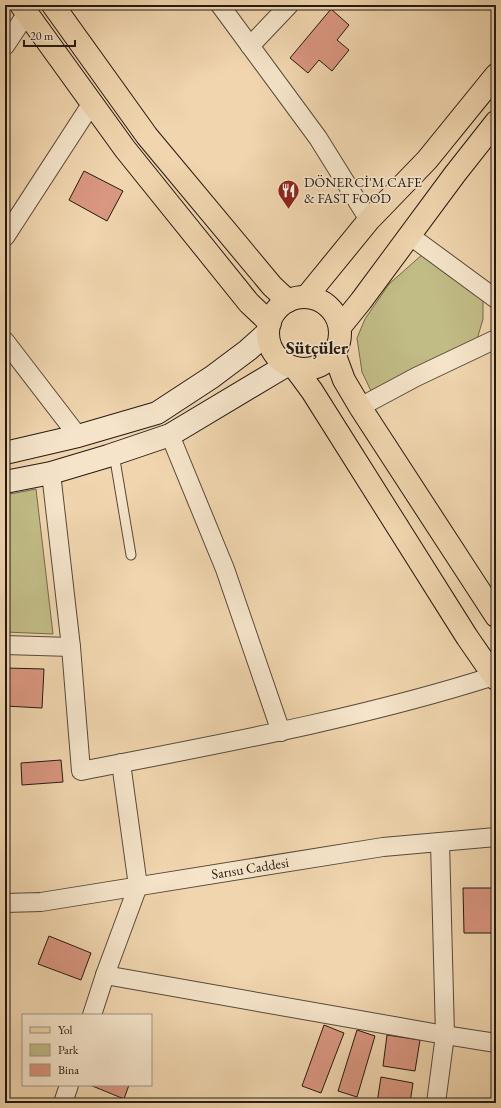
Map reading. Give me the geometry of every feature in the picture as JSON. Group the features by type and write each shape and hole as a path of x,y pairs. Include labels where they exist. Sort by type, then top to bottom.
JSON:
{"main road":[{"path":"5,482 51,473 114,454 170,434 291,366 304,369 321,365 334,353 340,337 340,327 335,314 325,303 316,299 297,299 272,286 147,136 60,7"},
{"path":"24,9 125,149 269,328 270,342 273,351 280,359 291,366 312,391 467,637 495,678"},
{"path":"5,453 78,436 156,413 212,377 248,350 269,328 277,310 297,299 427,160 496,75"},
{"path":"340,327 361,301 454,174 496,122"},
{"path":"334,353 344,380 360,407 496,616"}],"street":[{"path":"220,5 318,138 370,220"},
{"path":"250,46 288,5"},
{"path":"5,46 24,9"},
{"path":"5,237 92,103"},
{"path":"410,235 496,299"},
{"path":"360,407 416,377 496,339"},
{"path":"5,341 78,436"},
{"path":"170,434 225,568 281,732"},
{"path":"51,473 71,647 81,771 281,732 449,691 495,678"},
{"path":"5,645 71,647"},
{"path":"92,1014 138,886 121,763"},
{"name":"Sarısu Caddesi","path":"5,903 41,902 383,847 496,837"},
{"path":"436,1103 445,1035 440,842"},
{"path":"105,975 496,1043"},
{"path":"63,1103 69,1086"}],"lane":[{"path":"114,454 130,555"}],"green space":[{"path":"424,253 483,297 483,319 476,343 372,393 362,372 357,338 365,319 389,284"},
{"path":"36,489 53,634 5,632 5,495"}],"building":[{"path":"331,9 349,25 337,40 349,50 332,71 319,60 308,73 290,58"},
{"path":"84,171 123,191 107,221 69,200"},
{"path":"5,668 44,669 42,708 5,706"},
{"path":"61,760 63,782 22,785 21,763"},
{"path":"463,888 496,888 496,933 464,933"},
{"path":"49,936 91,953 81,980 38,964"},
{"path":"324,1025 344,1033 321,1093 302,1086"},
{"path":"357,1030 375,1036 357,1097 338,1091"},
{"path":"387,1035 420,1040 415,1071 383,1066"},
{"path":"381,1077 413,1083 410,1103 377,1103"},
{"path":"92,1086 129,1086 124,1099"}],"place":[{"name":"DÖNERCİ'M CAFE & FAST FOOD","path":"289,210"}],"district":[{"name":"Sütçüler","path":"317,347"}]}
